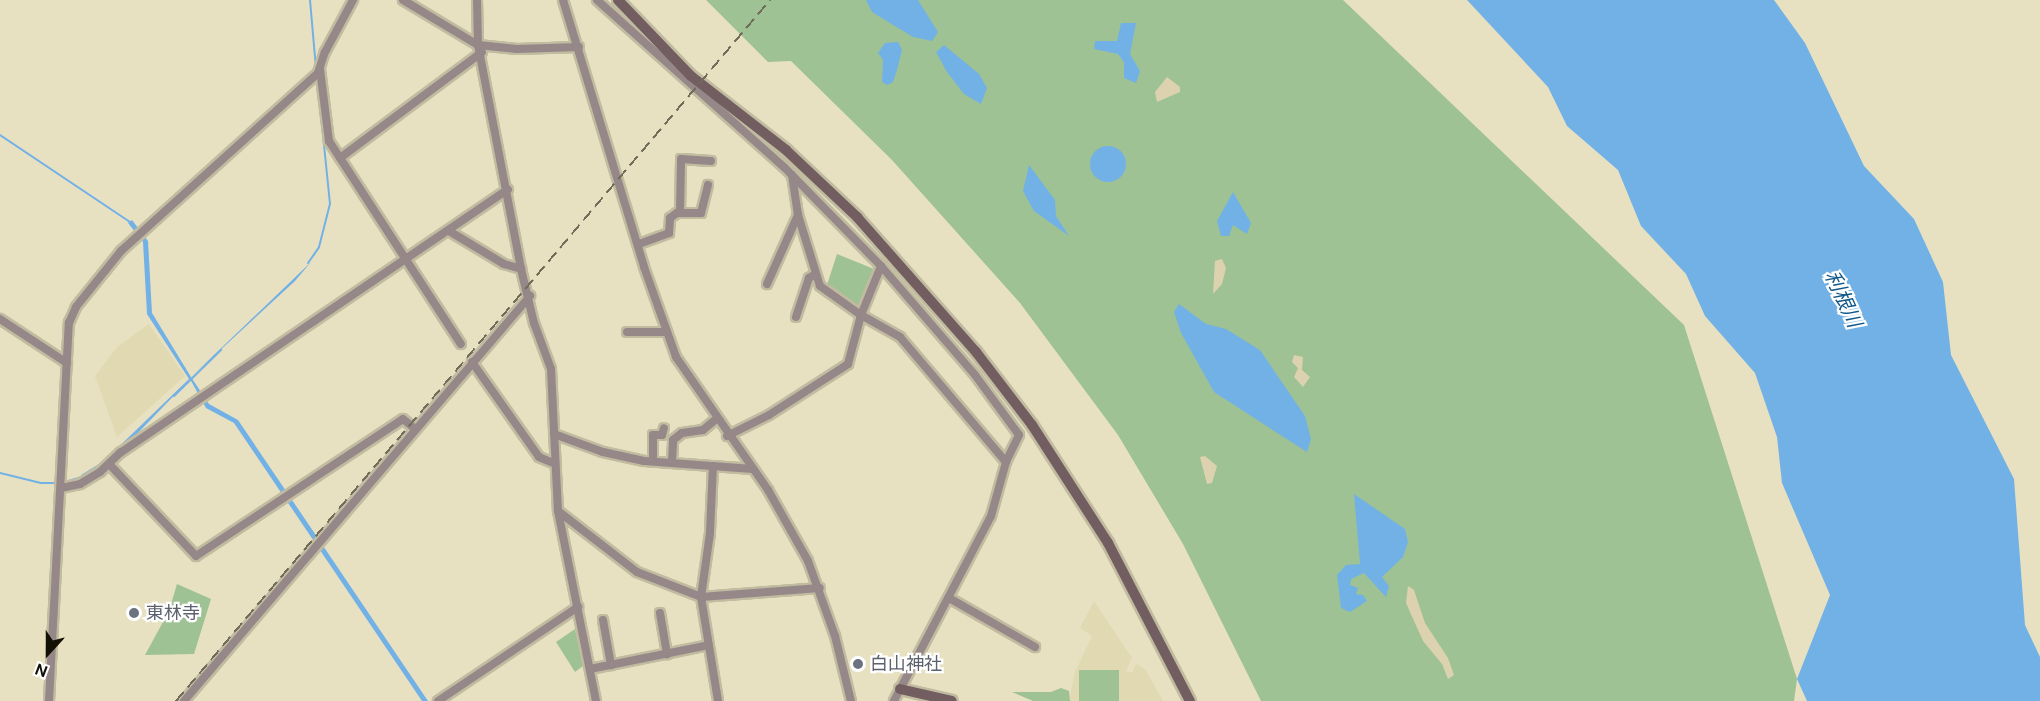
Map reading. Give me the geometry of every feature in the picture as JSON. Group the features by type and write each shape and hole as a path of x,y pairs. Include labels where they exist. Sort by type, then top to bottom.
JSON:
{"street":[{"path":"49,701 69,323 76,307 120,251 317,73 352,0"},
{"path":"403,0 480,49 579,47"},
{"path":"477,0 480,49 508,189 521,269 530,296 534,323 551,369 553,463 558,511 596,701"},
{"path":"563,0 676,357 795,535 820,588 850,701"},
{"path":"597,0 792,175 881,266 968,366 1019,435 1006,462 990,516 894,701"},
{"path":"618,0 691,76 786,150 856,217 976,352 1038,433 1108,543 1190,701"},
{"path":"340,158 480,49"},
{"path":"317,73 329,141 461,344"},
{"path":"680,213 681,159 711,161"},
{"path":"792,175 798,214 814,275 827,293 900,337 1006,462"},
{"path":"639,244 669,232 670,218 680,213 701,213 708,185"},
{"path":"61,488 80,484 110,465 120,453 199,402 508,189"},
{"path":"767,284 798,214"},
{"path":"450,231 504,264 521,269"},
{"path":"727,436 769,416 848,364 861,315 881,266"},
{"path":"796,317 809,278 814,275"},
{"path":"184,701 414,428 530,296"},
{"path":"0,319 67,363"},
{"path":"627,332 667,332"},
{"path":"472,362 539,457 553,463"},
{"path":"110,465 196,556 403,419 414,428"},
{"path":"672,462 673,440 682,433 703,430 716,419"},
{"path":"653,461 653,435 662,435 664,428"},
{"path":"554,434 603,452 653,461 753,469"},
{"path":"713,466 710,533 701,597 718,701"},
{"path":"558,511 638,572 701,597 820,588"},
{"path":"949,598 1035,646"},
{"path":"438,701 578,607"},
{"path":"660,613 668,654"},
{"path":"603,620 611,665"},
{"path":"590,669 709,645"},
{"path":"900,689 920,698 952,701"}],"shaded area":[{"path":"149,324 185,376 117,437 95,376 117,347"},
{"path":"1094,601 1132,658 1126,671 1132,673 1136,664 1145,669 1163,701 1069,701 1075,672 1092,636 1080,628"}],"green space":[{"path":"706,0 1343,0 1684,325 1797,679 1794,701 1261,701 1183,544 1118,435 1020,303 892,160 791,61 768,62"},
{"path":"837,254 874,269 859,308 826,288"},
{"path":"177,584 211,599 194,654 145,655 169,611"},
{"path":"575,629 583,666 575,672 556,642"},
{"path":"1079,670 1119,670 1119,701 1079,701"},
{"path":"1061,688 1069,691 1070,701 1033,701 1012,692 1051,692"}],"sand":[{"path":"1167,77 1180,87 1180,92 1157,102 1155,92"},
{"path":"1222,259 1226,268 1222,284 1213,294 1215,261"},
{"path":"1294,355 1303,357 1302,370 1310,377 1303,387 1294,377 1298,368 1292,362"},
{"path":"1205,456 1217,466 1212,483 1207,484 1200,457"},
{"path":"1408,586 1414,590 1425,623 1448,658 1454,675 1448,679 1442,664 1423,641 1406,603"}],"water":[{"path":"866,0 918,0 938,32 932,41 913,37 872,12"},
{"name":"利根川","path":"1467,0 1774,0 1805,43 1864,166 1914,219 1943,282 1951,355 2014,479 2025,625 2040,657 2040,701 1807,701 1797,679 1830,595 1782,483 1777,437 1755,373 1705,316 1686,274 1641,226 1618,170 1567,126 1548,87"},
{"path":"1121,23 1136,23 1130,54 1140,71 1136,83 1124,78 1124,62 1118,54 1094,49 1095,41 1117,41"},
{"path":"898,42 902,50 897,70 893,82 887,85 882,82 883,60 878,53 885,43"},
{"path":"944,45 979,74 987,88 981,104 964,94 947,72 936,52"},
{"path":"1108,146 1121,151 1126,164 1121,177 1108,182 1095,177 1090,164 1095,151"},
{"path":"1029,165 1055,200 1056,216 1069,236 1034,211 1023,191"},
{"path":"1233,192 1251,223 1247,234 1233,225 1229,236 1221,236 1217,221"},
{"path":"132,220 148,241 152,313 191,377 209,404 238,420 428,701 422,701 234,423 206,408 190,379 107,465 83,479 81,475 104,461 189,379 147,314 143,242 128,223"},
{"path":"311,262 295,281 191,377"},
{"path":"1179,304 1206,324 1226,329 1260,350 1305,416 1311,439 1307,452 1214,392 1181,333 1174,312"},
{"path":"1354,494 1405,529 1408,542 1403,557 1382,577 1389,586 1386,597 1364,573 1351,579 1350,585 1358,588 1356,594 1363,595 1367,601 1350,612 1341,608 1337,575 1346,565 1360,564"}],"waterway":[{"path":"310,0 316,68"},
{"path":"308,263 319,247 330,204 317,77"},
{"path":"0,135 130,222"},
{"path":"174,396 221,350"},
{"path":"0,473 41,483 59,483"},
{"path":"65,482 85,476"}],"railway":[{"path":"176,701 770,0"}],"place":[{"name":"東林寺","path":"134,613"},
{"name":"白山神社","path":"858,664"}]}
